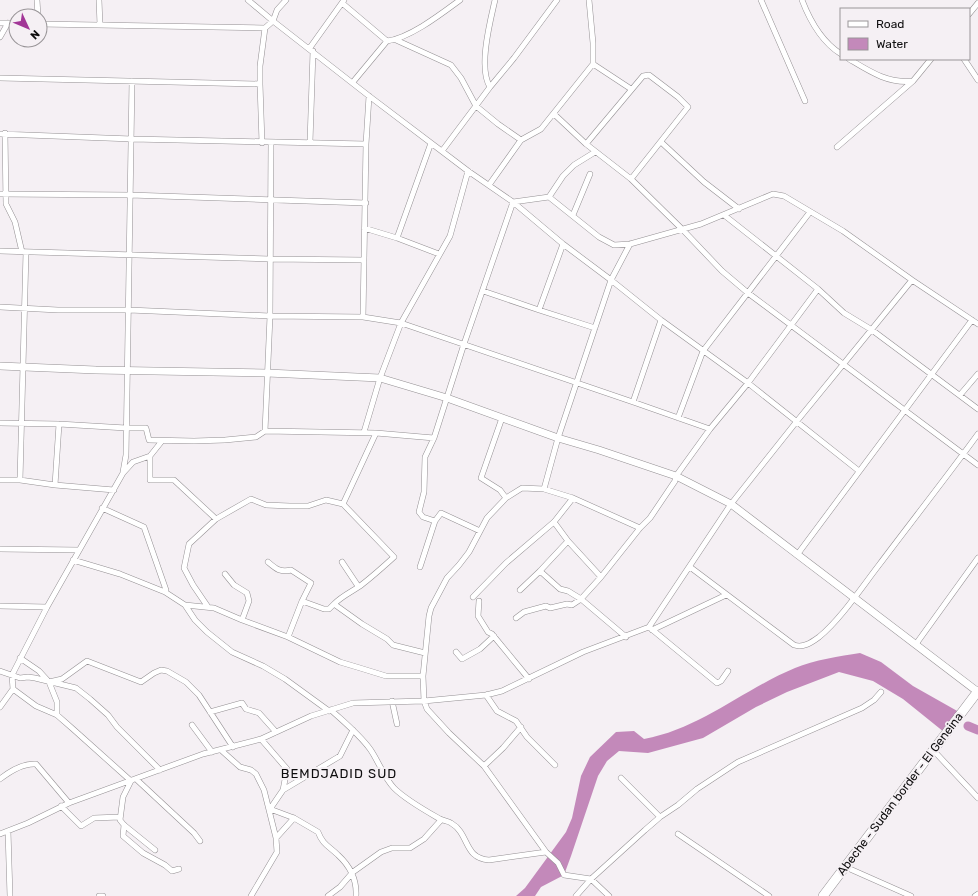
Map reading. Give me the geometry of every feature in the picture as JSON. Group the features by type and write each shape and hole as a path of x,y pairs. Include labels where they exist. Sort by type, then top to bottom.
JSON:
{"highway":[{"name":"Abeche - Sudan border - El Geneina","path":"935,752 978,692"},
{"name":"Abeche - Sudan border - El Geneina","path":"823,896 978,699"},
{"name":"Abeche - Sudan border - El Geneina","path":"829,896 910,784"}],"street":[{"path":"99,0 100,25"},
{"path":"248,0 369,96 468,171 513,202 563,244 661,320 748,383 859,471"},
{"path":"262,143 260,66 265,28 273,21 277,10 286,0"},
{"path":"353,82 387,41 396,40 431,20 460,0"},
{"path":"490,87 486,81 486,44 494,0"},
{"path":"442,151 557,0"},
{"path":"489,185 521,140 541,129 593,64 593,43 589,0"},
{"path":"761,0 805,101"},
{"path":"802,0 809,18 820,35 840,53"},
{"path":"310,142 311,50 343,1 387,41"},
{"path":"970,13 978,3"},
{"path":"0,23 8,23 0,37"},
{"path":"48,24 265,28"},
{"path":"396,40 451,64 461,78 476,106 521,140"},
{"path":"851,60 879,76 904,82 913,81"},
{"path":"837,147 913,81 930,60"},
{"path":"965,60 978,80"},
{"path":"593,64 631,89"},
{"path":"586,144 643,76 649,75 678,97 688,107 631,179"},
{"path":"0,78 260,84"},
{"path":"123,473 126,455 128,370 132,81"},
{"path":"363,316 366,144 369,96"},
{"path":"554,114 595,152 631,179 722,271 748,293 978,465"},
{"path":"20,480 24,252 15,222 6,204 3,193 2,134 262,143 310,142 366,144"},
{"path":"661,142 704,182 739,208"},
{"path":"265,431 270,316 271,143"},
{"path":"396,238 431,143"},
{"path":"549,197 563,176 574,165 595,152"},
{"path":"364,432 380,378 401,323 450,236 468,171"},
{"path":"573,215 590,174"},
{"path":"3,193 130,195 366,203"},
{"path":"513,202 549,197 599,237 614,245 630,244 683,230 724,215 773,194 784,196 843,231 912,280 978,324"},
{"path":"435,521 423,517 419,512 424,492 425,457 434,438 464,344 513,202"},
{"path":"678,418 703,351 810,212"},
{"path":"724,215 818,289 844,313 872,330 978,409"},
{"path":"364,228 439,254"},
{"path":"539,310 563,244"},
{"path":"544,490 558,438 611,280 630,244"},
{"path":"0,251 270,259 364,260"},
{"path":"651,629 731,504 912,280"},
{"path":"516,618 524,612 546,606 550,608 567,604 572,605 581,599 650,518 675,481 676,476 710,429 748,383 818,289"},
{"path":"483,291 596,328"},
{"path":"0,307 58,310 129,310 270,316 363,316 401,323 577,382 710,429"},
{"path":"633,402 661,320"},
{"path":"797,555 972,320"},
{"path":"0,366 267,373 380,378 446,398 558,438 676,476 731,504 978,692"},
{"path":"960,395 978,374"},
{"path":"502,418 481,478 500,490 506,498"},
{"path":"0,423 146,428 149,440 162,441 210,441 256,437 265,431 364,432 434,438"},
{"path":"55,485 59,424"},
{"path":"344,504 376,433"},
{"path":"690,567 794,645 799,647 804,646 830,627 854,598 978,434"},
{"path":"0,707 13,689 12,676 20,658 78,550 123,473 133,462 150,456 162,441"},
{"path":"150,456 150,480 174,480 216,519"},
{"path":"0,480 20,480 55,485 114,490"},
{"path":"609,896 591,879 564,875 558,863 546,852 484,766 449,733 427,709 424,701 423,676 431,608 447,578 469,552 488,518 506,498 522,488 544,490 573,498 640,528"},
{"path":"473,597 506,563 554,522 573,498"},
{"path":"208,607 193,585 184,568 189,544 216,519 251,499 266,504 290,506 308,506 326,500 344,504 394,557 377,572 346,593 329,609 324,609 302,601"},
{"path":"102,508 144,527 166,590 165,592"},
{"path":"420,567 435,521 441,513 480,531"},
{"path":"554,522 568,541 601,577"},
{"path":"520,590 568,541"},
{"path":"0,549 78,550"},
{"path":"916,644 978,558"},
{"path":"73,560 120,574 165,592 185,605 195,620 207,632 232,652 263,666 285,679 330,710 353,730 370,749 393,788 442,820 452,823 460,832 473,855 480,859 489,860 546,852"},
{"path":"268,562 278,570 291,570 311,583 302,601 288,637"},
{"path":"342,562 358,586"},
{"path":"540,571 560,588 581,599 626,637"},
{"path":"225,574 234,585 247,593 249,600 242,620"},
{"path":"0,834 28,823 68,803 212,752 260,739 311,716 330,710 353,704 392,701 424,701 502,691 583,652 651,629 726,595"},
{"path":"479,601 478,616 488,632 494,636 529,679"},
{"path":"334,604 362,624 387,639 393,645 425,653"},
{"path":"185,605 214,608 288,637 340,662 386,676 423,676"},
{"path":"0,606 47,607"},
{"path":"651,629 717,683 721,681 728,671"},
{"path":"456,652 462,659 480,649 494,636"},
{"path":"20,658 39,671 49,682 57,702 57,715"},
{"path":"49,682 62,679 87,661 141,682 161,670 167,671 186,682 199,695 233,747"},
{"path":"0,671 20,678 28,677 76,688 108,715 117,727 160,770"},
{"path":"13,689 36,706 57,715 134,780 194,833 200,841"},
{"path":"576,896 591,879 660,817 678,805 696,789 738,762 862,708 874,700 881,692"},
{"path":"486,694 497,711 516,721 527,737 555,765"},
{"path":"392,701 397,724"},
{"path":"210,712 242,703 246,709 259,713 276,732"},
{"path":"192,725 212,752"},
{"path":"484,766 503,748 521,727"},
{"path":"283,790 340,756 353,730"},
{"path":"260,739 287,769 283,790 270,809"},
{"path":"221,750 240,767 251,770 256,774 264,790 270,809 276,838 277,852 251,896"},
{"path":"935,752 978,798"},
{"path":"0,779 29,763 36,764 68,803"},
{"path":"621,778 660,817"},
{"path":"134,780 123,797 120,820 155,850"},
{"path":"61,806 81,826 94,818 120,817"},
{"path":"270,809 294,818 318,832 321,840 338,855 353,872 356,896"},
{"path":"276,838 294,818"},
{"path":"328,896 340,887 353,872 381,852 392,848 410,848 424,839 442,820"},
{"path":"124,825 123,836 143,853 165,865 172,871 179,869"},
{"path":"8,831 10,896"},
{"path":"678,834 769,896"},
{"path":"850,869 911,896"},
{"path":"99,896 104,896"}],"water":[{"path":"860,653 881,662 913,686 959,712 944,732 903,699 873,681 839,672 787,692 756,707 703,738 648,753 619,751 607,761 598,776 564,875 541,887 535,896 516,896 525,888 566,832 572,818 581,776 590,757 616,732 634,731 644,739 664,734 703,718 776,677 802,665"}],"waterway":[{"path":"968,726 978,730"}],"district":[{"name":"BEMDJADID SUD","path":"339,773"}]}
